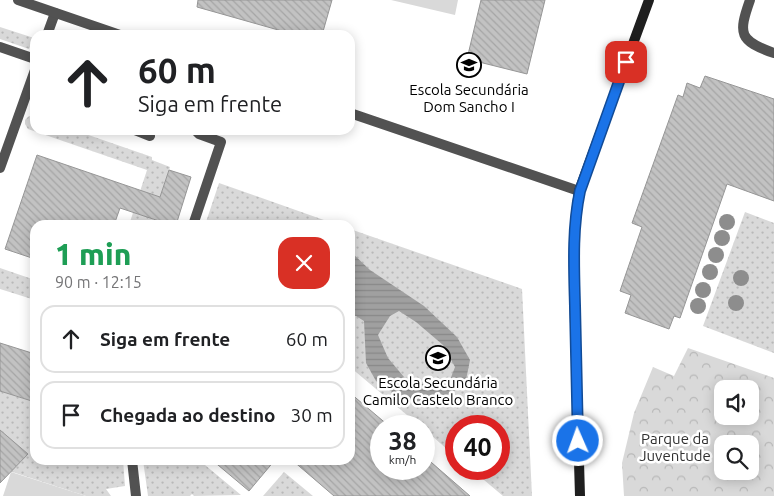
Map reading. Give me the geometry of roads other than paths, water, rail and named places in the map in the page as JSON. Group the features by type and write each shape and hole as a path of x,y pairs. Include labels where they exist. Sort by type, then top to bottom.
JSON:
{"street":[{"path":"18,0 105,30"},
{"path":"580,496 574,276 575,221 580,191 649,0"},
{"path":"750,0 742,20 742,30 745,38 751,44 774,53"},
{"path":"49,30 55,13"},
{"path":"0,47 30,57"},
{"path":"0,168 30,94"},
{"path":"355,115 580,191"},
{"path":"195,220 221,142 202,135"},
{"path":"133,465 136,496"}],"place":[{"name":"Escola Secundária Dom Sancho I","path":"469,65"},
{"name":"Escola Secundária Camilo Castelo Branco","path":"438,358"}],"park label":[{"name":"Parque da Juventude","path":"675,446"}]}
